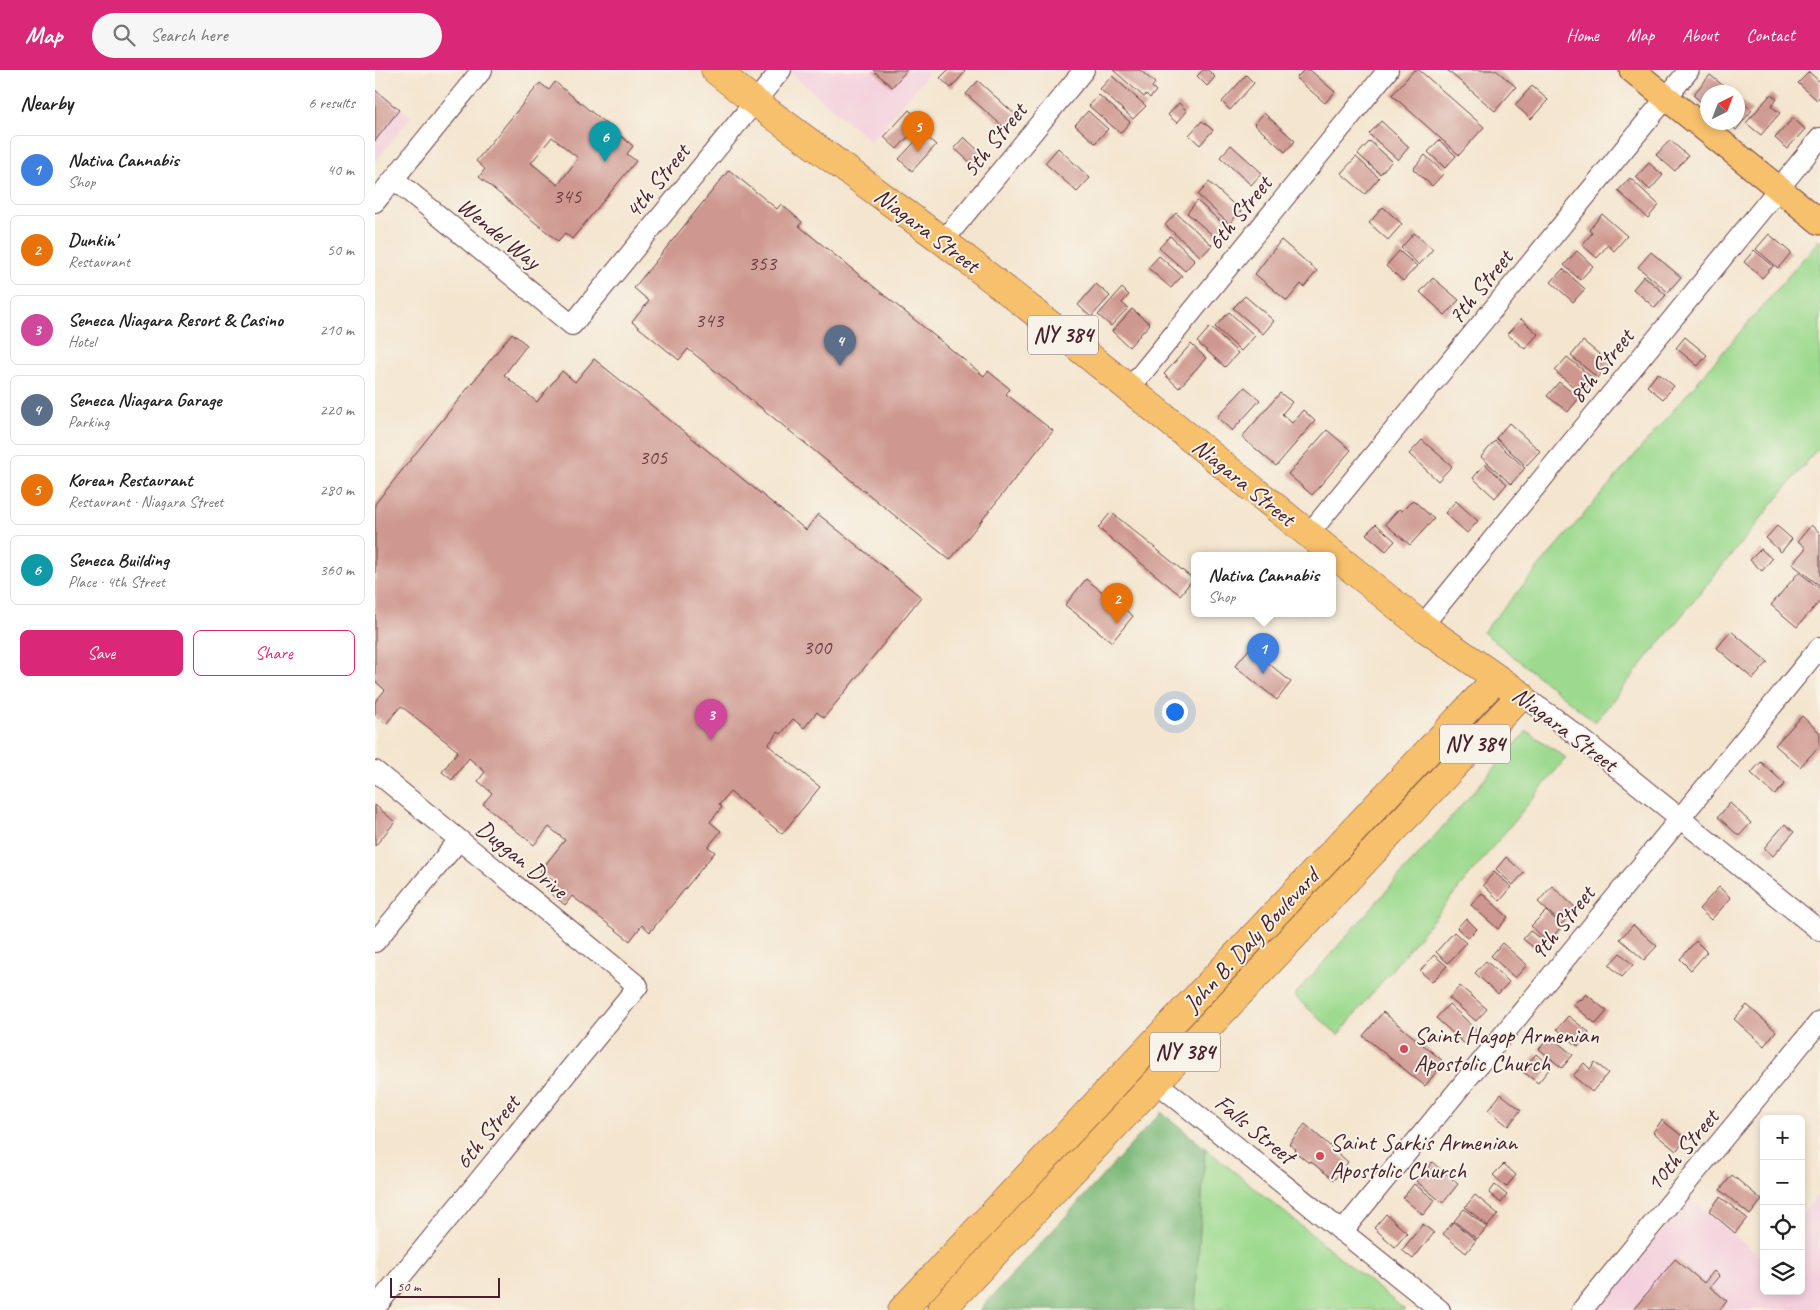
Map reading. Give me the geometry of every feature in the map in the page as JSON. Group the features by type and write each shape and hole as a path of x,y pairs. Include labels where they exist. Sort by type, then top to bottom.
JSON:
{"highway":[{"name":"Niagara Street","path":"715,70 755,102 943,241 1129,388 1330,552"},
{"name":"Niagara Street","path":"1336,557 1421,626 1496,679 1521,694"},
{"name":"John B. Daly Boulevard","path":"902,1310 1496,679"},
{"name":"John B. Daly Boulevard","path":"941,1310 1521,694"}],"main road":[{"path":"1632,70 1820,222"}],"street":[{"path":"375,202 483,70"},
{"name":"4th Street","path":"572,325 781,70"},
{"name":"5th Street","path":"943,241 1083,70"},
{"name":"6th Street","path":"1129,388 1388,70"},
{"name":"7th Street","path":"1308,534 1689,70"},
{"name":"8th Street","path":"1421,626 1820,138"},
{"name":"Wendel Way","path":"394,179 572,325"},
{"name":"9th Street","path":"1342,1232 1820,647"},
{"name":"Niagara Street","path":"1521,694 1553,717 1820,931"},
{"name":"Duggan Drive","path":"375,771 637,986"},
{"path":"375,942 459,840"},
{"name":"6th Street","path":"375,1308 637,986"},
{"name":"10th Street","path":"1582,1310 1820,1021"},
{"name":"Falls Street","path":"1157,1082 1440,1310"}],"shaded area":[{"path":"787,70 924,70 928,74 871,141"},
{"path":"375,88 411,117 375,162"},
{"path":"1820,1192 1820,1310 1597,1310 1689,1198 1760,1257 1760,1295 1805,1295 1805,1210"}],"green space":[{"path":"1820,239 1820,446 1595,722 1483,632"},
{"path":"1527,731 1566,758 1338,1035 1294,996"},
{"path":"1161,1112 1205,1148 1195,1310 980,1310"},
{"path":"1205,1148 1405,1310 1195,1310"}],"building":[{"path":"873,70 907,70 892,87"},
{"path":"948,70 962,70 965,72 951,88 940,78"},
{"path":"1113,70 1140,70 1155,83 1152,87 1156,91 1150,98 1146,94 1144,97"},
{"path":"1203,70 1208,70 1215,77 1207,86 1197,76"},
{"path":"1304,70 1310,70 1335,92 1325,103 1296,78"},
{"path":"1414,70 1419,70 1484,127 1459,155 1392,95"},
{"path":"1447,70 1496,70 1516,87 1495,111"},
{"path":"1809,72 1820,82 1820,96 1817,100 1798,83"},
{"path":"1246,75 1254,83 1230,110 1222,102"},
{"path":"1710,75 1722,85 1702,85"},
{"path":"1112,76 1146,106 1133,119 1100,89"},
{"path":"978,81 1017,116 1006,129 966,94"},
{"path":"555,82 633,146 627,154 636,161 572,239 565,233 558,241 479,177 485,169 476,161 540,83 549,90","holes":["552,137 578,158 558,185 531,163"]},
{"path":"1532,86 1548,100 1531,119 1515,105"},
{"path":"1700,87 1700,101 1693,95"},
{"path":"375,90 399,110 375,141"},
{"path":"1771,94 1777,99 1771,106 1780,113 1761,135 1746,123"},
{"path":"1099,95 1130,122 1120,133 1089,106"},
{"path":"1179,103 1187,111 1177,123 1168,115"},
{"path":"1745,104 1752,110 1745,119"},
{"path":"909,110 922,122 897,149 884,137"},
{"path":"1088,111 1108,129 1095,143 1075,125"},
{"path":"1264,113 1295,141 1285,152 1254,124"},
{"path":"1793,118 1805,129 1787,149 1775,138"},
{"path":"1202,121 1213,130 1200,145 1189,135"},
{"path":"1381,121 1409,147 1398,160 1369,134"},
{"path":"923,133 936,145 912,171 899,159"},
{"path":"964,137 983,155 974,166 954,148"},
{"path":"1439,140 1456,156 1445,168 1428,152"},
{"path":"1670,140 1688,156 1675,171 1656,155"},
{"path":"1370,141 1392,161 1380,174 1358,154"},
{"path":"1231,145 1262,173 1251,185 1220,157"},
{"path":"1058,148 1090,178 1077,192 1045,163"},
{"path":"1425,155 1444,173 1432,186 1413,169"},
{"path":"1356,157 1379,178 1365,194 1341,173"},
{"path":"1649,163 1663,175 1650,190 1636,177"},
{"path":"729,170 777,209 781,204 802,222 799,226 984,376 988,371 1010,389 1006,394 1053,431 950,560 688,349 679,360 632,322 649,301 634,288"},
{"path":"1630,178 1659,205 1648,218 1618,191"},
{"path":"1209,182 1241,211 1229,224 1198,195"},
{"path":"1197,201 1226,226 1216,238 1187,213"},
{"path":"1383,207 1402,224 1388,240 1369,223"},
{"path":"1176,213 1212,245 1201,257 1165,225"},
{"path":"1602,214 1627,236 1614,251 1608,245 1597,258 1582,245 1592,233 1589,230"},
{"path":"1414,233 1433,249 1419,265 1401,248"},
{"path":"1769,234 1791,253 1778,268 1756,249"},
{"path":"1170,236 1195,260 1185,271 1159,248"},
{"path":"1281,240 1317,271 1304,287 1301,284 1287,301 1255,274"},
{"path":"1754,250 1773,266 1762,278 1744,262"},
{"path":"1399,251 1417,266 1403,281 1386,266"},
{"path":"1577,251 1593,266 1580,280 1564,265"},
{"path":"1651,252 1681,277 1668,292 1638,267"},
{"path":"1159,256 1182,276 1171,288 1148,268"},
{"path":"1563,269 1585,289 1573,302 1551,282"},
{"path":"1644,276 1666,295 1655,308 1633,289"},
{"path":"1433,278 1459,300 1445,315 1420,292"},
{"path":"1096,284 1110,296 1091,317 1078,305"},
{"path":"1122,288 1129,295 1122,303 1128,308 1111,326 1098,315"},
{"path":"1245,296 1274,321 1263,334 1233,308"},
{"path":"1132,309 1150,324 1129,347 1112,331"},
{"path":"1229,312 1255,336 1241,351 1215,327"},
{"path":"1521,319 1538,334 1525,349 1507,334"},
{"path":"1210,327 1238,353 1225,367 1197,342"},
{"path":"512,333 527,345 504,375 537,402 562,371 575,382 594,359 806,530 818,514 921,597 824,718 817,712 804,728 793,719 781,734 778,732 768,745 820,787 782,834 730,792 719,805 722,807 710,822 721,831 708,847 715,852 650,932 642,925 630,941 572,896 565,905 548,891 555,882 540,871 565,840 549,827 534,845 483,804 492,793 478,781 485,772 469,758 452,780 442,772 458,751 401,706 386,724 375,715 375,702 385,690 375,681 375,504"},
{"path":"1685,337 1707,355 1698,366 1676,348"},
{"path":"1583,341 1610,363 1598,378 1571,356"},
{"path":"1191,344 1206,358 1179,388 1164,374"},
{"path":"1567,357 1595,380 1583,395 1555,371"},
{"path":"1658,373 1674,386 1663,399 1647,386"},
{"path":"1559,382 1579,398 1568,412 1547,396"},
{"path":"1245,387 1260,400 1232,431 1217,417"},
{"path":"1280,393 1292,402 1282,414 1292,423 1303,410 1315,421 1276,466 1242,437"},
{"path":"1509,423 1540,451 1526,466 1496,438"},
{"path":"1327,430 1351,450 1312,495 1288,474"},
{"path":"1422,440 1452,466 1438,481 1409,454"},
{"path":"1495,441 1525,468 1511,484 1481,457"},
{"path":"1485,464 1507,484 1495,498 1473,478"},
{"path":"1413,500 1434,519 1410,545 1385,524 1399,509 1402,511"},
{"path":"1456,501 1478,521 1467,533 1445,513"},
{"path":"1111,512 1191,577 1191,581 1180,595 1098,528"},
{"path":"1376,524 1395,541 1386,551 1366,534"},
{"path":"1811,525 1820,533 1820,586 1792,564 1806,548 1798,541"},
{"path":"1777,526 1792,539 1781,552 1766,538"},
{"path":"1761,549 1772,559 1762,571 1750,560"},
{"path":"1799,572 1820,589 1820,601 1797,627 1771,605"},
{"path":"1086,579 1133,616 1112,642 1065,605"},
{"path":"1731,631 1768,662 1753,679 1717,648"},
{"path":"1250,648 1291,682 1277,700 1235,666"},
{"path":"1802,716 1820,733 1820,745 1800,767 1775,745"},
{"path":"1761,762 1785,784 1775,795 1751,773"},
{"path":"1730,803 1751,823 1739,836 1718,817"},
{"path":"375,805 395,822 375,846"},
{"path":"1785,824 1794,832 1773,856 1764,848"},
{"path":"1506,857 1524,873 1513,885 1496,869"},
{"path":"1494,872 1512,887 1500,901 1483,885"},
{"path":"1552,886 1576,908 1562,924 1538,902"},
{"path":"1719,887 1731,898 1711,920 1699,909"},
{"path":"1482,893 1508,917 1498,929 1471,905"},
{"path":"1546,911 1562,926 1548,942 1531,926"},
{"path":"1466,918 1477,929 1468,938 1457,928"},
{"path":"1633,925 1657,946 1644,960 1620,939"},
{"path":"1530,931 1545,942 1538,951 1523,939"},
{"path":"1454,932 1466,943 1448,963 1436,952"},
{"path":"1696,941 1707,952 1691,970 1680,959"},
{"path":"1502,943 1527,965 1515,978 1491,956"},
{"path":"1620,953 1633,965 1622,977 1609,965"},
{"path":"1434,955 1447,966 1432,982 1420,971"},
{"path":"1486,961 1509,982 1498,994 1475,973"},
{"path":"1460,986 1487,1009 1476,1021 1449,998"},
{"path":"1586,994 1607,1011 1596,1024 1573,1005"},
{"path":"1449,1004 1477,1030 1465,1044 1436,1018"},
{"path":"1747,1005 1776,1031 1764,1046 1734,1019"},
{"name":"Saint Hagop Armenian Apostolic Church","path":"1383,1012 1444,1062 1425,1086 1363,1036"},
{"path":"1568,1016 1589,1032 1578,1046 1557,1029"},
{"path":"1550,1036 1573,1055 1562,1068 1539,1049"},
{"path":"1536,1054 1551,1067 1538,1083 1522,1071"},
{"path":"1595,1062 1608,1073 1592,1092 1573,1076 1584,1063 1590,1069"},
{"path":"1501,1094 1521,1110 1508,1126 1488,1110"},
{"path":"1662,1120 1686,1139 1676,1151 1653,1132"},
{"name":"Saint Sarkis Armenian Apostolic Church","path":"1305,1124 1348,1162 1334,1180 1294,1151 1296,1149 1289,1144"},
{"path":"1432,1162 1458,1184 1443,1203 1416,1181"},
{"path":"1504,1164 1516,1175 1506,1187 1493,1175"},
{"path":"1732,1175 1760,1198 1760,1202 1750,1215 1720,1190"},
{"path":"1414,1184 1435,1200 1423,1215 1403,1198"},
{"path":"1495,1185 1507,1195 1501,1203 1489,1193"},
{"path":"1475,1195 1498,1214 1488,1226 1465,1207"},
{"path":"1720,1197 1747,1218 1735,1233 1709,1211"},
{"path":"1464,1209 1487,1227 1477,1239 1454,1221"},
{"path":"1386,1214 1407,1233 1395,1247 1374,1228"},
{"path":"1453,1222 1476,1240 1466,1253 1443,1234"},
{"path":"1423,1224 1434,1233 1413,1259 1402,1250"},
{"path":"1675,1259 1704,1283 1714,1271 1719,1276 1710,1287 1727,1301 1720,1310 1633,1310"}],"place":[{"name":"Korean Restaurant","path":"918,152"},
{"name":"Seneca Building","path":"605,162"},
{"name":"Seneca Niagara Garage","path":"840,366"},
{"name":"Dunkin'","path":"1117,624"},
{"name":"Nativa Cannabis","path":"1263,674"},
{"name":"Seneca Niagara Resort & Casino","path":"711,740"},
{"name":"Saint Hagop Armenian Apostolic Church","path":"1404,1049"},
{"name":"Saint Sarkis Armenian Apostolic Church","path":"1320,1156"}]}
